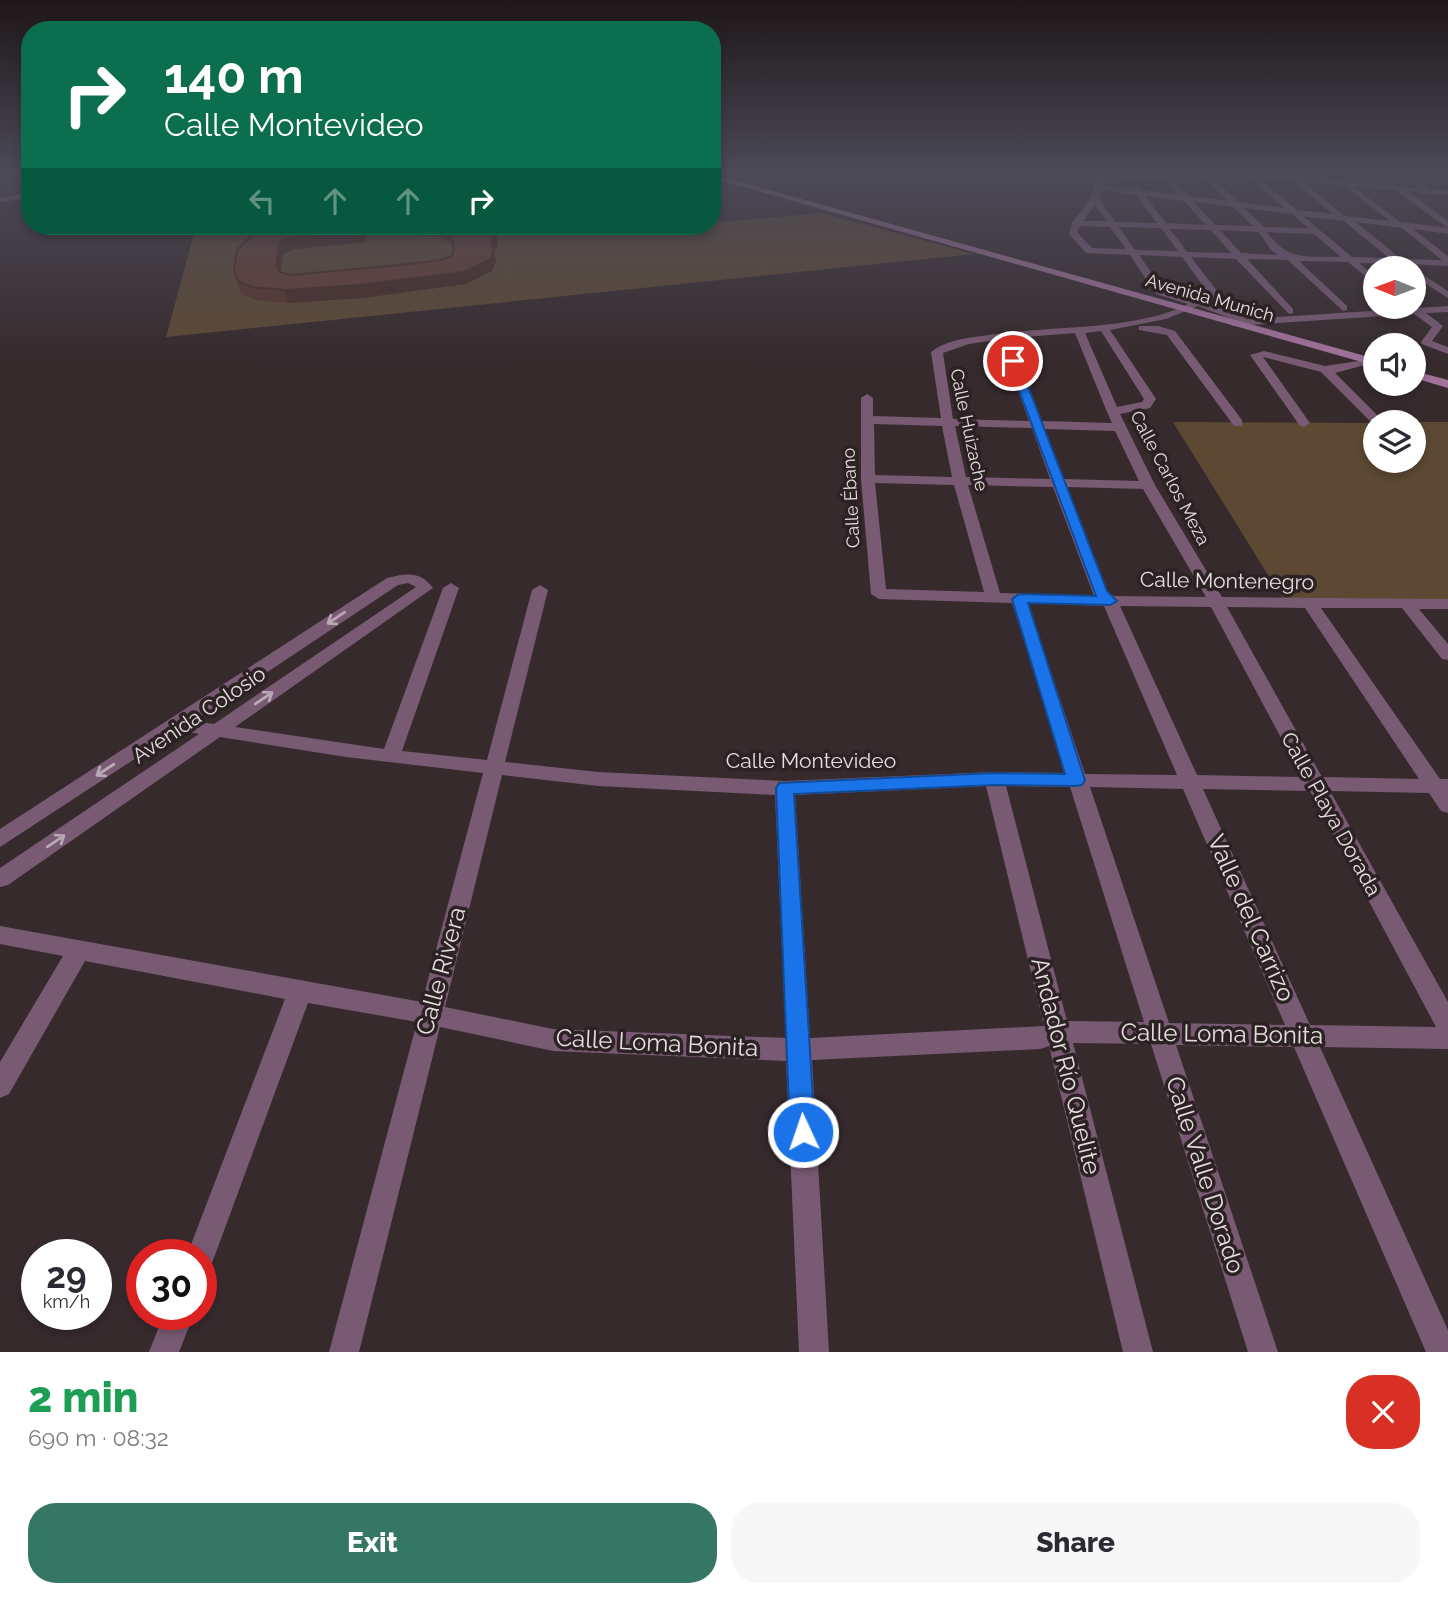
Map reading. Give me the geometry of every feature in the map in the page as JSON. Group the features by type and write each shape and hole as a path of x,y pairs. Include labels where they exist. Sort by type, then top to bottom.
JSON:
{"main road":[{"name":"Avenida Munich","path":"928,235 1190,307"},
{"name":"Avenida Munich","path":"1232,318 1363,359"},
{"path":"1426,378 1448,384"}],"street":[{"path":"1073,235 1089,251 1363,261"},
{"path":"1122,235 1158,289 1190,307 1247,323 1287,315 1363,308"},
{"path":"1172,235 1232,318"},
{"path":"1219,235 1287,315"},
{"path":"1265,235 1274,248 1292,259 1338,310 1363,309"},
{"path":"1319,235 1363,272"},
{"path":"1366,235 1393,256"},
{"path":"1414,235 1448,261"},
{"path":"1426,263 1448,261"},
{"path":"1426,280 1448,295"},
{"path":"1426,306 1448,302"},
{"path":"1190,307 1161,326 1171,333 1238,423"},
{"path":"1426,308 1448,309"},
{"path":"1232,318 1273,312 1287,315"},
{"path":"1426,316 1438,326 1426,342 1448,351"},
{"name":"Calle Huizache","path":"994,598 960,482 937,352 958,341 1104,328 1161,326"},
{"path":"1104,328 1150,399 1146,405 1113,412"},
{"name":"Calle Carlos Meza","path":"1079,330 1119,427 1148,485 1216,601"},
{"name":"Valle del Carrizo","path":"1008,337 1013,361 1100,593 1110,601 1442,1352"},
{"path":"1304,423 1256,355 1270,355 1325,369 1363,364"},
{"path":"1325,369 1366,410"},
{"name":"Calle Ébano","path":"867,398 868,479 879,594"},
{"path":"867,420 1119,427"},
{"path":"868,479 1148,485"},
{"name":"Avenida Colosio","path":"0,839 393,580 416,579 425,588 0,879"},
{"path":"391,756 451,588"},
{"name":"Calle Rivera","path":"344,1352 540,590"},
{"name":"Calle Montenegro","path":"879,594 1110,601 1448,604"},
{"name":"Calle Valle Dorado","path":"1019,599 1263,1352"},
{"name":"Calle Playa Dorada","path":"1216,601 1448,1025"},
{"path":"1309,602 1441,786 1448,806"},
{"path":"1407,604 1448,655"},
{"name":"Calle Montevideo","path":"177,724 391,756 598,779 785,788 837,788 994,779 1441,786"},
{"name":"Andador Río Quelite","path":"994,779 1138,1352"},
{"path":"785,788 814,1352"},
{"name":"Calle Loma Bonita","path":"0,935 430,1014 553,1040 798,1050 1040,1038 1058,1032 1448,1038"},
{"path":"0,1086 78,951"},
{"path":"207,1239 300,992"},
{"path":"164,1352 173,1330"}],"shaded area":[{"path":"194,235 904,235 974,254 166,337"},
{"path":"1173,422 1363,423 1363,473 1426,473 1426,422 1448,422 1448,600 1283,599"}],"building":[{"path":"318,235 280,242 276,265 280,272 291,275 441,260 452,256 454,246 450,235 495,235 491,240 494,250 491,259 464,272 359,285 285,290 251,287 238,281 234,271 237,250 251,236"}],"route":[{"path":"803,1132 785,788 837,788 994,779 1076,780 1019,599 1110,601 1100,593 1013,361"}]}
